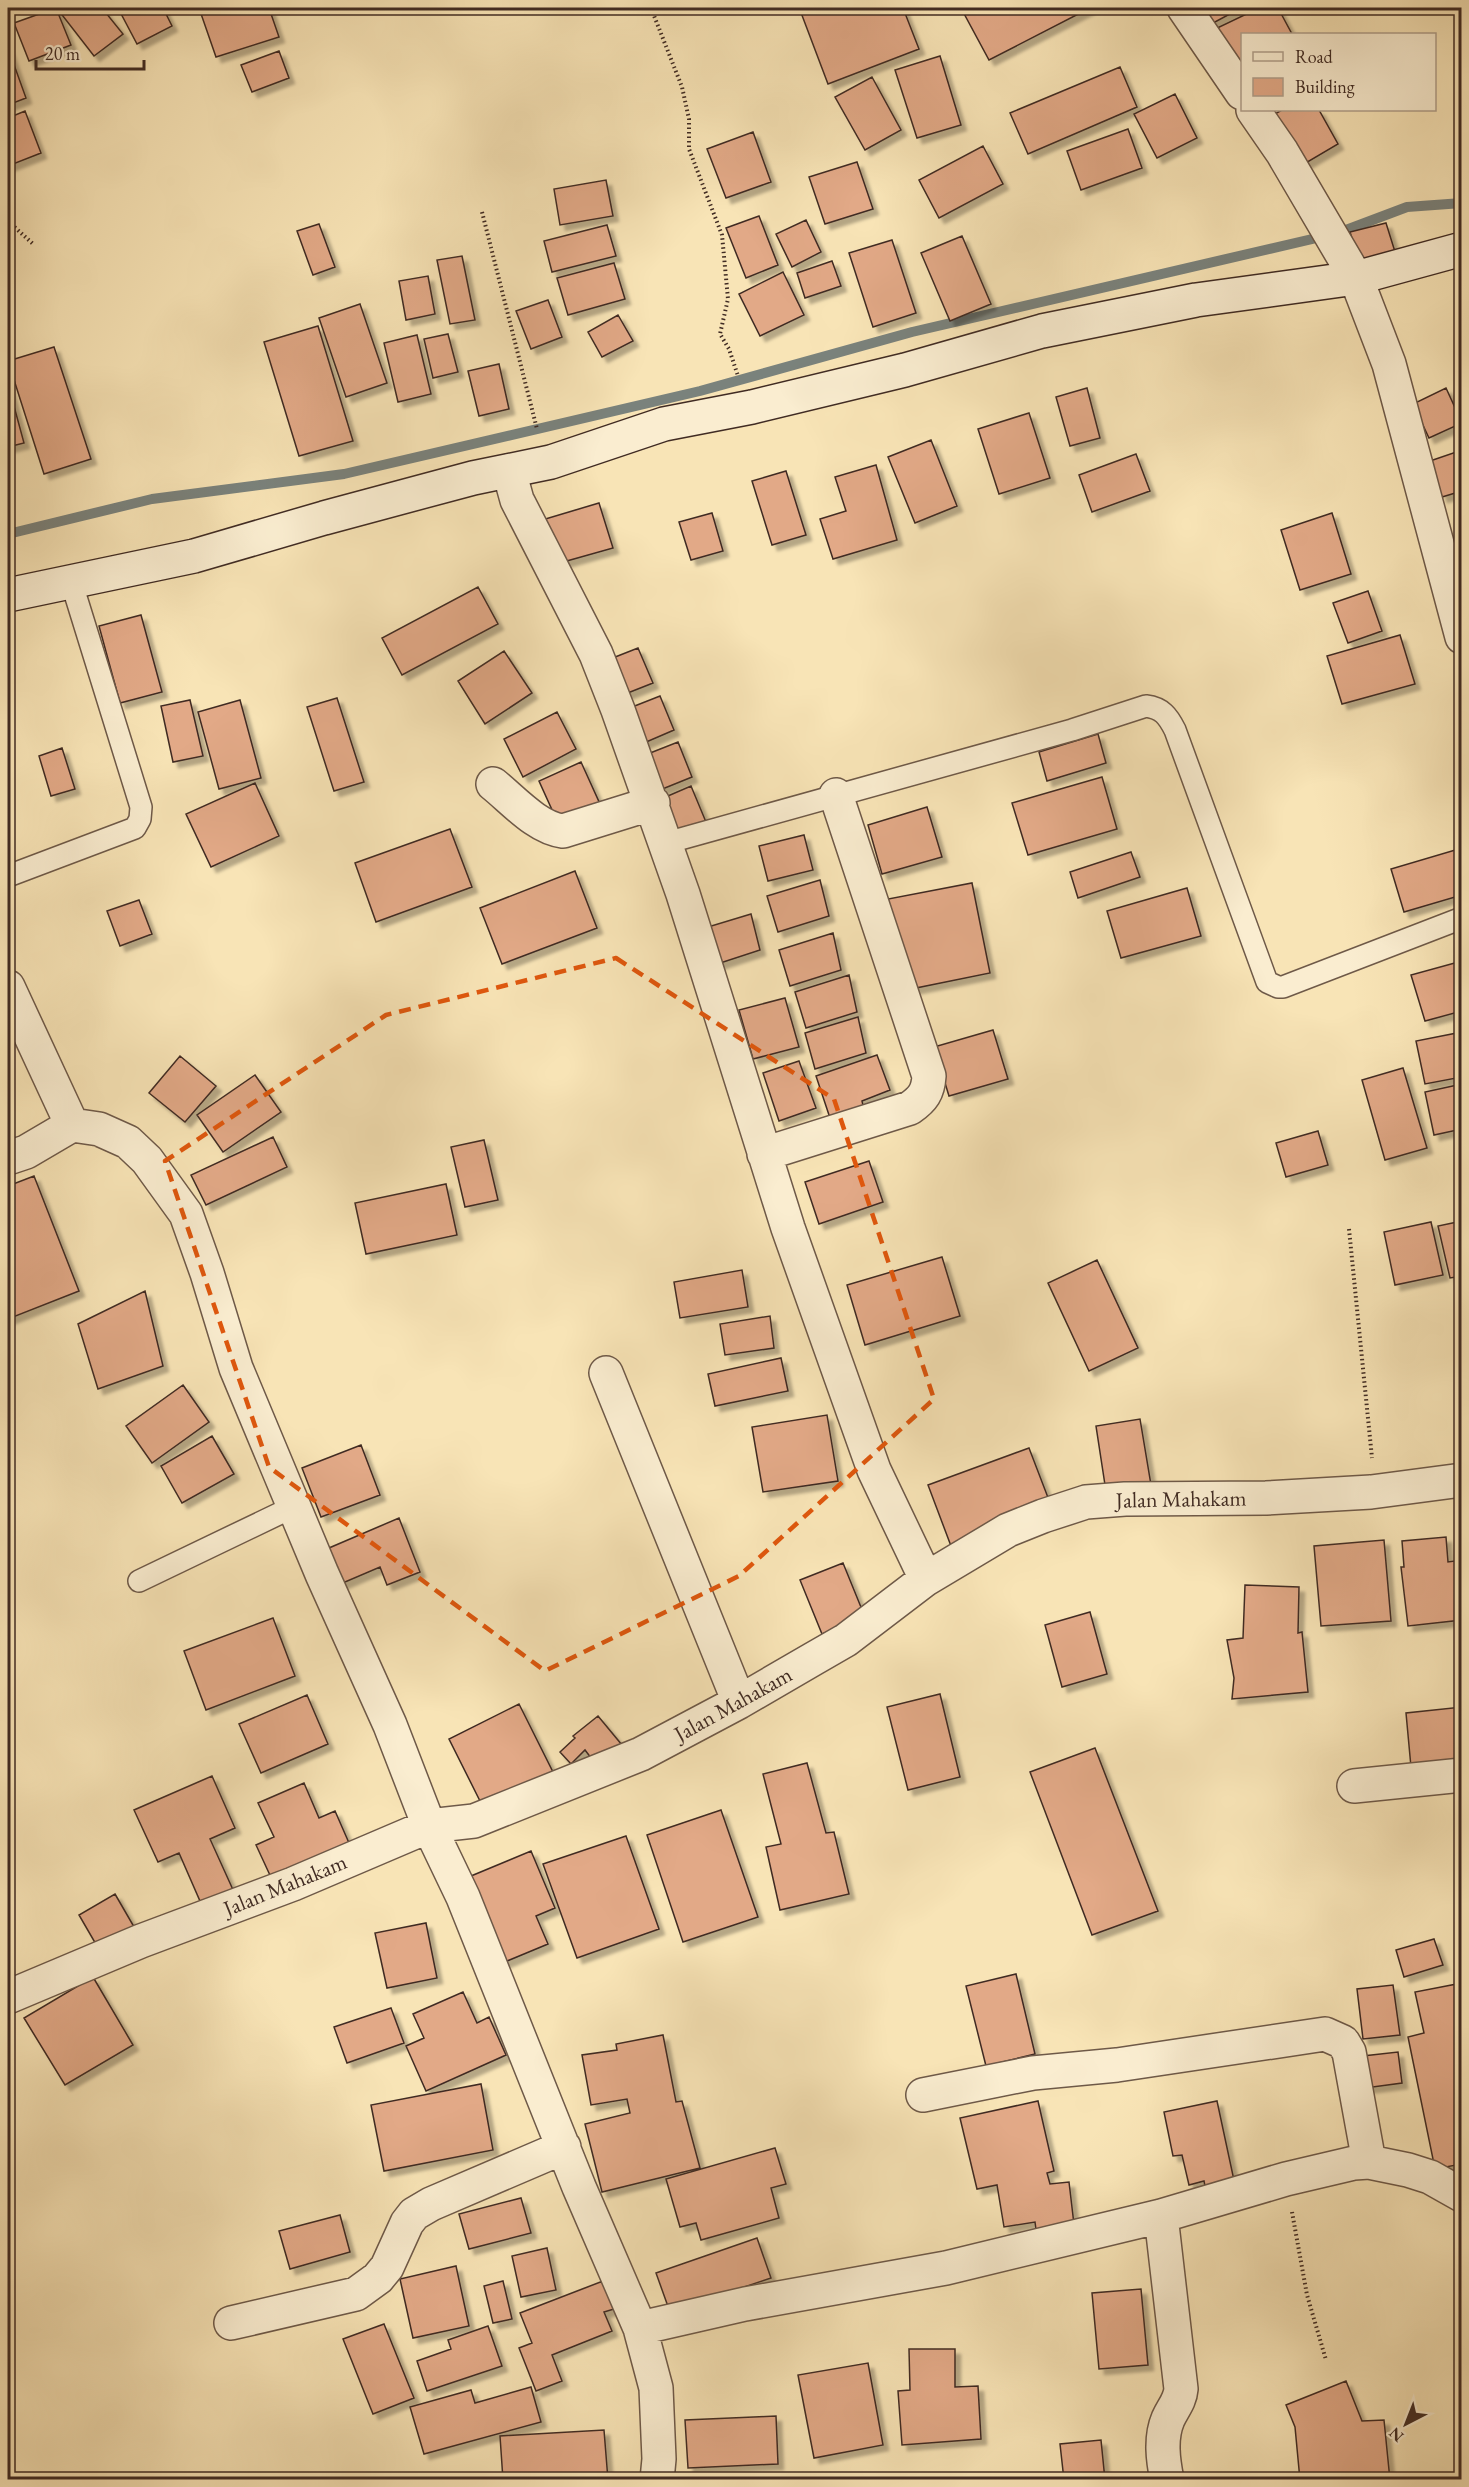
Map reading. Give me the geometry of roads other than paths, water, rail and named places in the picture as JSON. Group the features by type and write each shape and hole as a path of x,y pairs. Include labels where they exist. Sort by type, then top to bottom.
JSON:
{"street":[{"path":"1184,8 1241,92"},
{"path":"1254,111 1282,152 1349,266 1389,364 1461,638"},
{"path":"8,595 194,556 324,518 551,462 664,424 752,407 905,370 1042,331 1349,266 1461,249"},
{"path":"509,471 518,500 596,654 666,843 764,1154 874,1470 926,1579"},
{"path":"493,784 552,830 563,831 652,804"},
{"path":"764,1154 910,1108 920,1101 928,1090 929,1076 836,795"},
{"path":"8,987 72,1125"},
{"path":"8,1158 26,1152 72,1125 99,1129 128,1142 147,1160 186,1214 236,1368 294,1507 390,1725 429,1826 463,1897 613,2269 640,2328 656,2388 659,2459 657,2480"},
{"path":"606,1373 739,1702"},
{"name":"Jalan Mahakam","path":"8,1997 141,1941 293,1884 429,1826 474,1821 504,1811 640,1754 739,1702 846,1640 926,1579 1008,1530 1086,1502 1371,1492 1415,1488 1461,1480"},
{"path":"1354,1786 1461,1775"},
{"path":"923,2095 1033,2073 1117,2065 1325,2034 1343,2042 1349,2052 1369,2162"},
{"path":"231,2324 356,2294 378,2278 387,2267 407,2223 414,2214 431,2204 564,2147"},
{"path":"640,2328 746,2304 946,2268 1161,2216 1336,2166 1369,2162 1423,2175 1461,2195"},
{"path":"1161,2216 1181,2389 1180,2397 1167,2422 1164,2438 1163,2461 1167,2480"}],"lane":[{"path":"8,876 135,828 140,819 141,807 71,582"},
{"path":"666,843 1072,730 1146,706 1157,707 1165,713 1175,730 1267,982 1283,987 1461,918"},
{"path":"139,1581 294,1507"}],"waterway":[{"path":"8,534 152,499 344,474 700,391 912,332 1338,233 1407,207 1462,203"}]}
